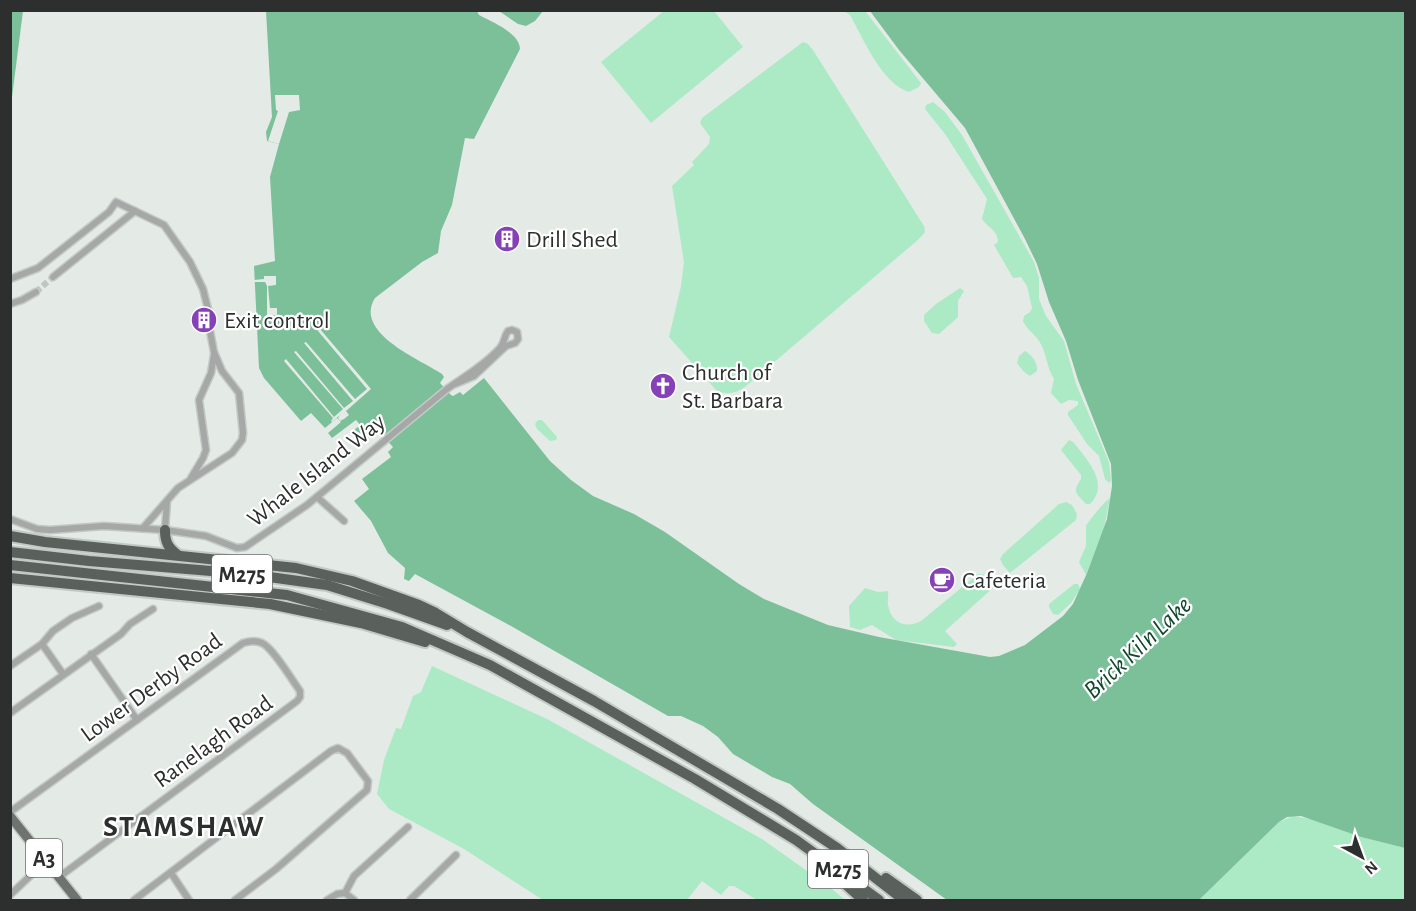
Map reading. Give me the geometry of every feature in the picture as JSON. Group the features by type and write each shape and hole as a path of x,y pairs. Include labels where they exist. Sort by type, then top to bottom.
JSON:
{"highway":[{"name":"M275","path":"165,530 165,539 169,548 178,555"},
{"name":"M275","path":"10,536 45,542 296,568 352,581 434,612 594,701 768,803 917,900"},
{"name":"M275","path":"10,552 248,574 327,585 467,632"},
{"name":"M275","path":"10,565 287,595 350,610 402,627 490,665 582,715 796,840 879,900"},
{"name":"M275","path":"10,578 270,604 361,623 460,651"},
{"name":"M275","path":"796,840 863,900"},
{"name":"M275","path":"837,848 904,900"}],"main road":[{"name":"A3","path":"10,814 77,900"}],"street":[{"path":"10,279 41,266 109,212 116,202 164,225 190,262 203,289 209,313"},
{"path":"53,277 135,211"},
{"path":"10,304 36,292"},
{"path":"143,528 168,499 189,481 232,453 240,444 243,436 239,393 222,371 214,352 210,331"},
{"path":"508,331 516,332 518,340 499,353 474,376 455,384 476,370 497,350 503,344 508,331"},
{"path":"505,338 511,344"},
{"path":"189,481 206,450 199,400 212,373 214,352"},
{"name":"Whale Island Way","path":"10,519 37,529 50,530 104,526 165,530 206,536 240,548 253,542 316,497 455,384"},
{"path":"316,497 344,521"},
{"path":"165,530 168,499"},
{"path":"10,666 42,644 53,631 77,615 99,606"},
{"path":"10,713 153,609"},
{"name":"Lower Derby Road","path":"10,814 243,643 258,642 267,646 299,690 300,697"},
{"path":"42,644 63,674"},
{"path":"91,654 137,720"},
{"name":"Ranelagh Road","path":"59,877 300,697"},
{"path":"134,900 333,749 340,748 347,753 367,778 369,786 363,795 235,900"},
{"path":"345,893 354,876 408,826"},
{"path":"410,900 456,855"},
{"path":"10,895 46,861"},
{"path":"171,873 189,900"},
{"path":"327,900 337,894 345,893 354,900"}],"shaded area":[{"path":"664,11 714,11 743,47 651,123 601,62"},
{"path":"844,11 865,11 921,83 919,87 909,92 890,80 874,59 850,15"},
{"path":"803,42 813,50 924,226 925,232 746,386 735,392 724,393 716,390 669,337 684,262 672,186 694,165 692,162 709,144 710,137 700,123 702,118"},
{"path":"933,102 945,112 962,135 1034,262 1039,278 1039,299 1046,316 1064,341 1076,384 1109,462 1111,480 1109,483 1105,479 1099,456 1087,444 1068,415 1068,412 1078,405 1078,401 1069,400 1061,404 1051,393 1054,379 1044,350 1023,321 1024,316 1032,308 1027,286 1021,277 1013,278 994,245 998,242 998,238 982,219 987,199 945,134 925,109 926,105"},
{"path":"960,288 964,291 958,301 958,317 939,334 932,333 924,321 924,315"},
{"path":"1025,351 1037,365 1037,371 1030,376 1017,363 1019,356"},
{"path":"538,420 542,420 557,437 556,440 550,441 537,429 535,424"},
{"path":"1069,440 1090,463 1097,480 1096,496 1090,504 1086,504 1078,495 1076,490 1081,475 1061,450"},
{"path":"1110,498 1104,528 1086,575 1079,562 1086,546 1086,526"},
{"path":"1066,502 1072,505 1077,514 1076,520 1010,573 1000,559 1003,554 1059,504"},
{"path":"978,574 983,574 994,587 945,631 957,644 954,647 896,640 872,625 860,630 850,627 849,606 865,588 878,592 888,591 888,605 892,616 900,623 910,624 921,621"},
{"path":"1074,584 1078,584 1080,589 1071,603 1058,615 1053,614 1049,604"},
{"path":"432,666 549,720 762,839 845,900 757,900 734,886 729,886 721,895 702,881 687,900 543,900 464,849 389,809 377,794 384,760 396,728 401,729 413,696 421,692"},
{"path":"1293,816 1315,820 1361,837 1405,848 1405,900 1199,900 1279,822"}],"water":[{"path":"10,11 23,11 11,105"},
{"name":"Brick Kiln Lake","path":"266,11 477,11 479,15 510,33 519,43 520,49 474,139 465,138 452,205 441,231 438,253 422,262 375,298 371,311 373,323 392,344 442,374 444,377 440,383 453,396 460,392 463,395 484,378 550,461 571,480 593,496 634,514 665,532 764,599 828,625 879,637 990,657 999,656 1025,645 1063,616 1073,604 1107,519 1112,486 1111,464 1078,380 1066,341 1049,302 1037,264 1025,239 965,128 899,50 870,11 1405,11 1405,848 1361,837 1301,816 1287,817 1279,822 1199,900 947,900 813,804 790,784 772,777 733,754 718,737 703,726 681,716 668,716 415,574 409,581 404,579 405,568 388,553 371,521 354,501 369,489 362,479 391,457 388,452 393,447 378,431 368,438 358,432 352,432 360,425 356,420 332,438 328,433 341,422 337,418 325,428 311,413 301,421 264,378 259,368 254,266 275,261 270,177 279,144 267,141 266,132 272,117"},
{"path":"499,11 543,11 535,21 526,26 518,24"}],"pier":[{"path":"275,95 299,95 300,110 289,112 279,144 268,141 278,111"},
{"path":"264,276 276,276 276,285 268,286 270,308 277,308 277,315 267,316 265,282 254,282 254,280 264,279"},
{"path":"320,329 371,389 346,411 349,415 340,421 338,418 340,415 331,421 333,418 284,361 286,359 334,417 343,409 294,352 296,351 344,408 353,401 304,343 306,342 355,399 367,389 318,331"}],"tunnel":[{"path":"36,292 53,277"},
{"path":"209,313 210,331"}],"place":[{"name":"Drill Shed","path":"507,239"},
{"name":"Exit control","path":"204,320"},
{"name":"Church of St. Barbara","path":"663,386"},
{"name":"Cafeteria","path":"942,580"}],"district":[{"name":"STAMSHAW","path":"184,826"}]}
